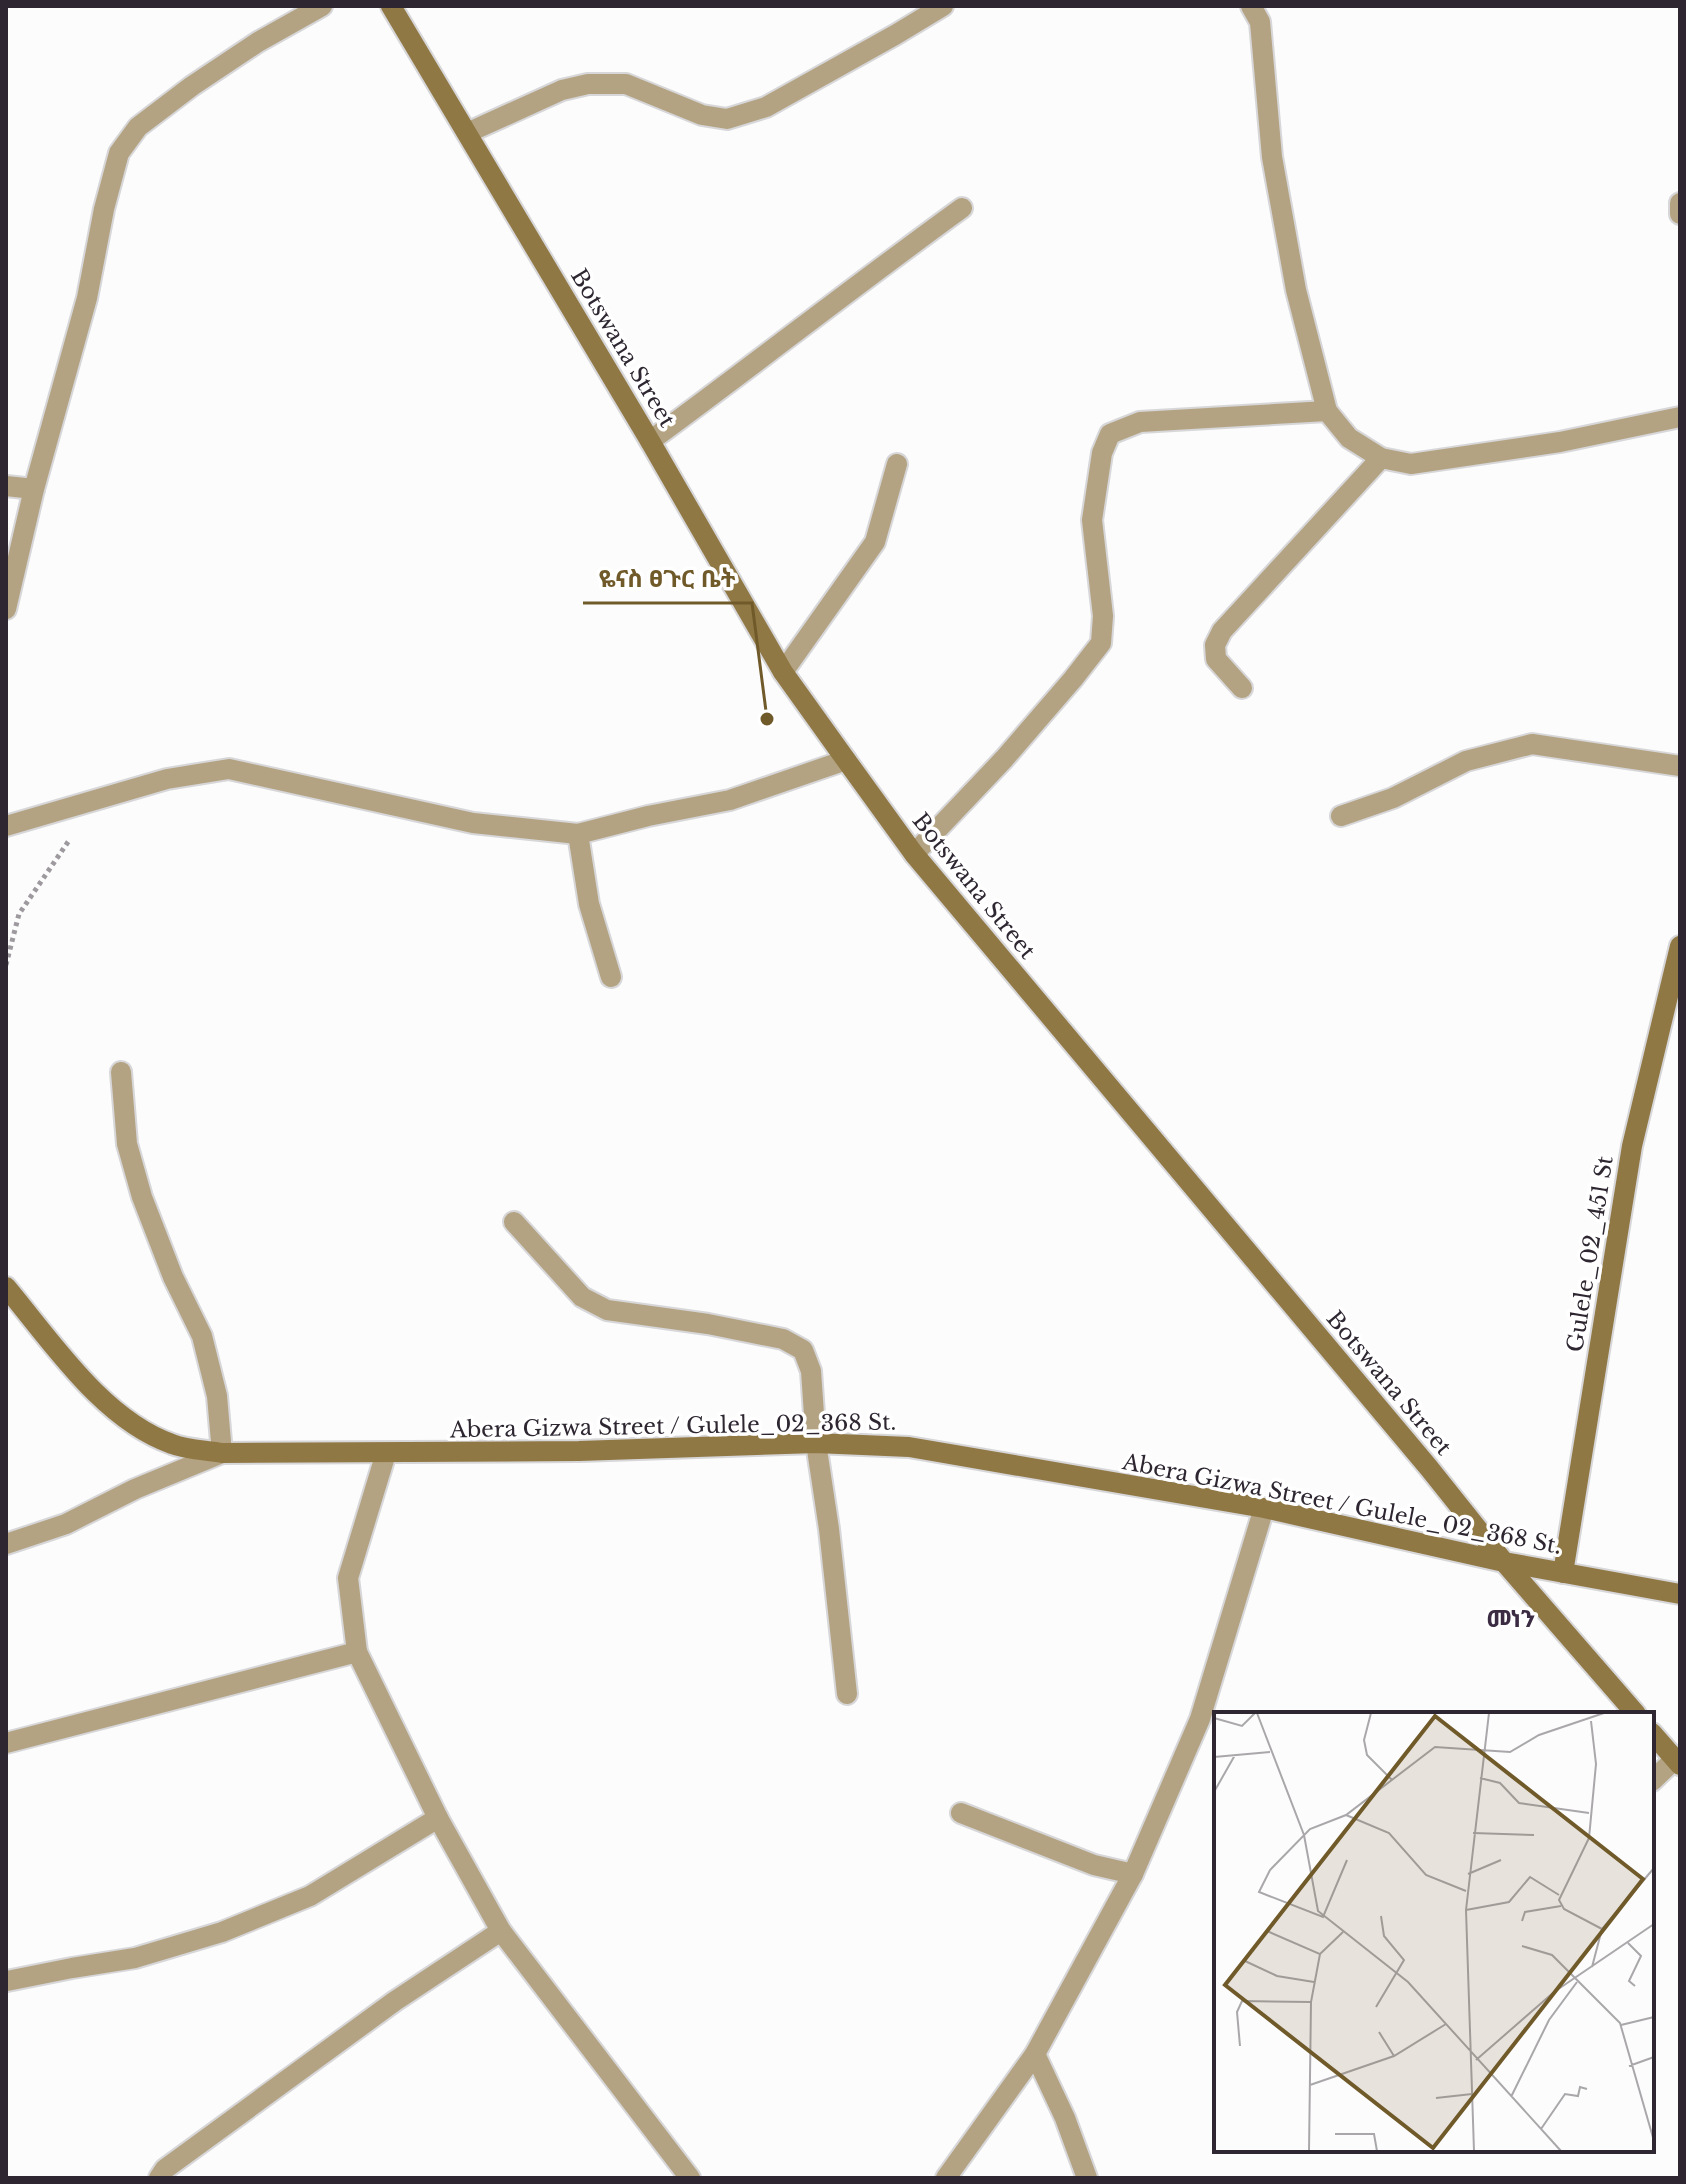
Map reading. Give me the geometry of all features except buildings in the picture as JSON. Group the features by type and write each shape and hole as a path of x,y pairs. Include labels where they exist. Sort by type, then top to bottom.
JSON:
{"main road":[{"name":"Botswana Street","path":"391,6 650,441 783,672 914,854 1429,1468 1504,1562 1634,1712"},
{"name":"Gulele_02_451 St","path":"1563,1573 1632,1146 1680,946"},
{"name":"Abera Gizwa Street / Gulele_02_368 St.","path":"6,1287 106,1404 138,1429 174,1445 222,1453 579,1451 816,1443 909,1447 1264,1508 1504,1562 1680,1594"},
{"path":"1654,1735 1677,1762"}],"street":[{"path":"6,609 34,489 87,298 104,209 119,153 138,127 192,86 258,42 322,6"},
{"path":"467,133 562,90 588,84 626,84 702,115 727,119 766,107 943,6"},
{"path":"1251,6 1260,22 1272,157 1296,290 1327,411 1349,438 1381,458 1411,464 1560,442 1680,417"},
{"path":"1680,203 1680,214"},
{"path":"650,441 962,208"},
{"path":"914,854 1004,759 1101,643 1103,616 1092,520 1102,453 1110,434 1140,422 1327,411"},
{"path":"1242,688 1216,659 1215,645 1222,631 1381,458"},
{"path":"783,672 875,542 897,464"},
{"path":"6,486 34,489"},
{"path":"1341,816 1393,798 1466,761 1532,744 1680,766"},
{"path":"6,826 167,779 229,769 473,823 578,834 730,800 846,760"},
{"path":"578,834 589,904 611,977"},
{"path":"6,1544 66,1524 135,1489 222,1453 217,1396 202,1336 173,1277 142,1197 127,1144 121,1072"},
{"path":"514,1222 582,1297 607,1310 708,1324 783,1339 803,1350 811,1371 816,1443 847,1694"},
{"path":"386,1453 348,1578 357,1652 438,1818 501,1931 690,2178"},
{"path":"946,2178 1035,2054 1133,1874 1200,1719 1264,1508"},
{"path":"6,1743 357,1652"},
{"path":"1654,1779 1677,1762"},
{"path":"961,1813 1094,1865 1133,1874"},
{"path":"7,1981 135,1958 222,1932 310,1896 438,1818"},
{"path":"159,2178 165,2169 395,2001 501,1931"},
{"path":"1035,2054 1065,2118 1087,2178"}],"path":[{"path":"6,965 19,914 96,800"}],"place":[{"name":"ዬናስ ፀጉር ቤት","path":"767,719"}],"district":[{"name":"መነን","path":"1511,1618"}]}
